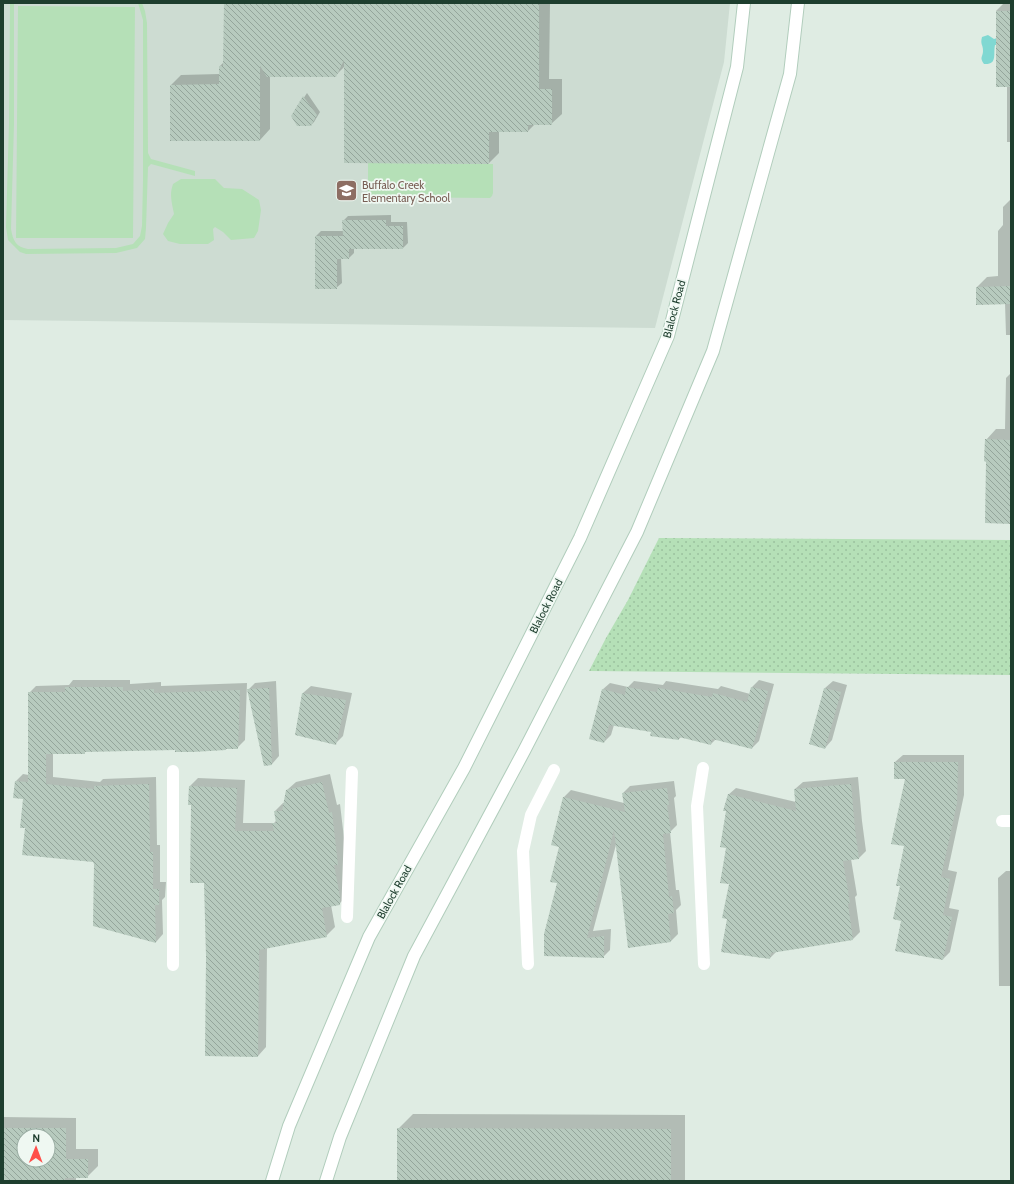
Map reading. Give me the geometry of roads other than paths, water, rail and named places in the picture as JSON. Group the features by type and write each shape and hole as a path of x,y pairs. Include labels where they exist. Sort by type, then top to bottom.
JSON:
{"main road":[{"name":"Blalock Road","path":"272,1181 289,1126 369,937 464,768 580,538 668,336 737,67 744,3"},
{"path":"326,1181 340,1137 414,956 524,751 637,532 713,351 790,74 798,3"},
{"path":"702,768 697,806 704,964"},
{"path":"528,964 523,851 531,815 554,770"},
{"path":"173,771 173,965"},
{"path":"347,917 352,772"}],"water":[{"path":"988,35 994,39 997,38 1000,45 995,45 993,61 988,64 984,64 981,58 983,47 981,40 982,37"}],"place":[{"name":"Buffalo Creek Elementary School","path":"347,191"}]}
